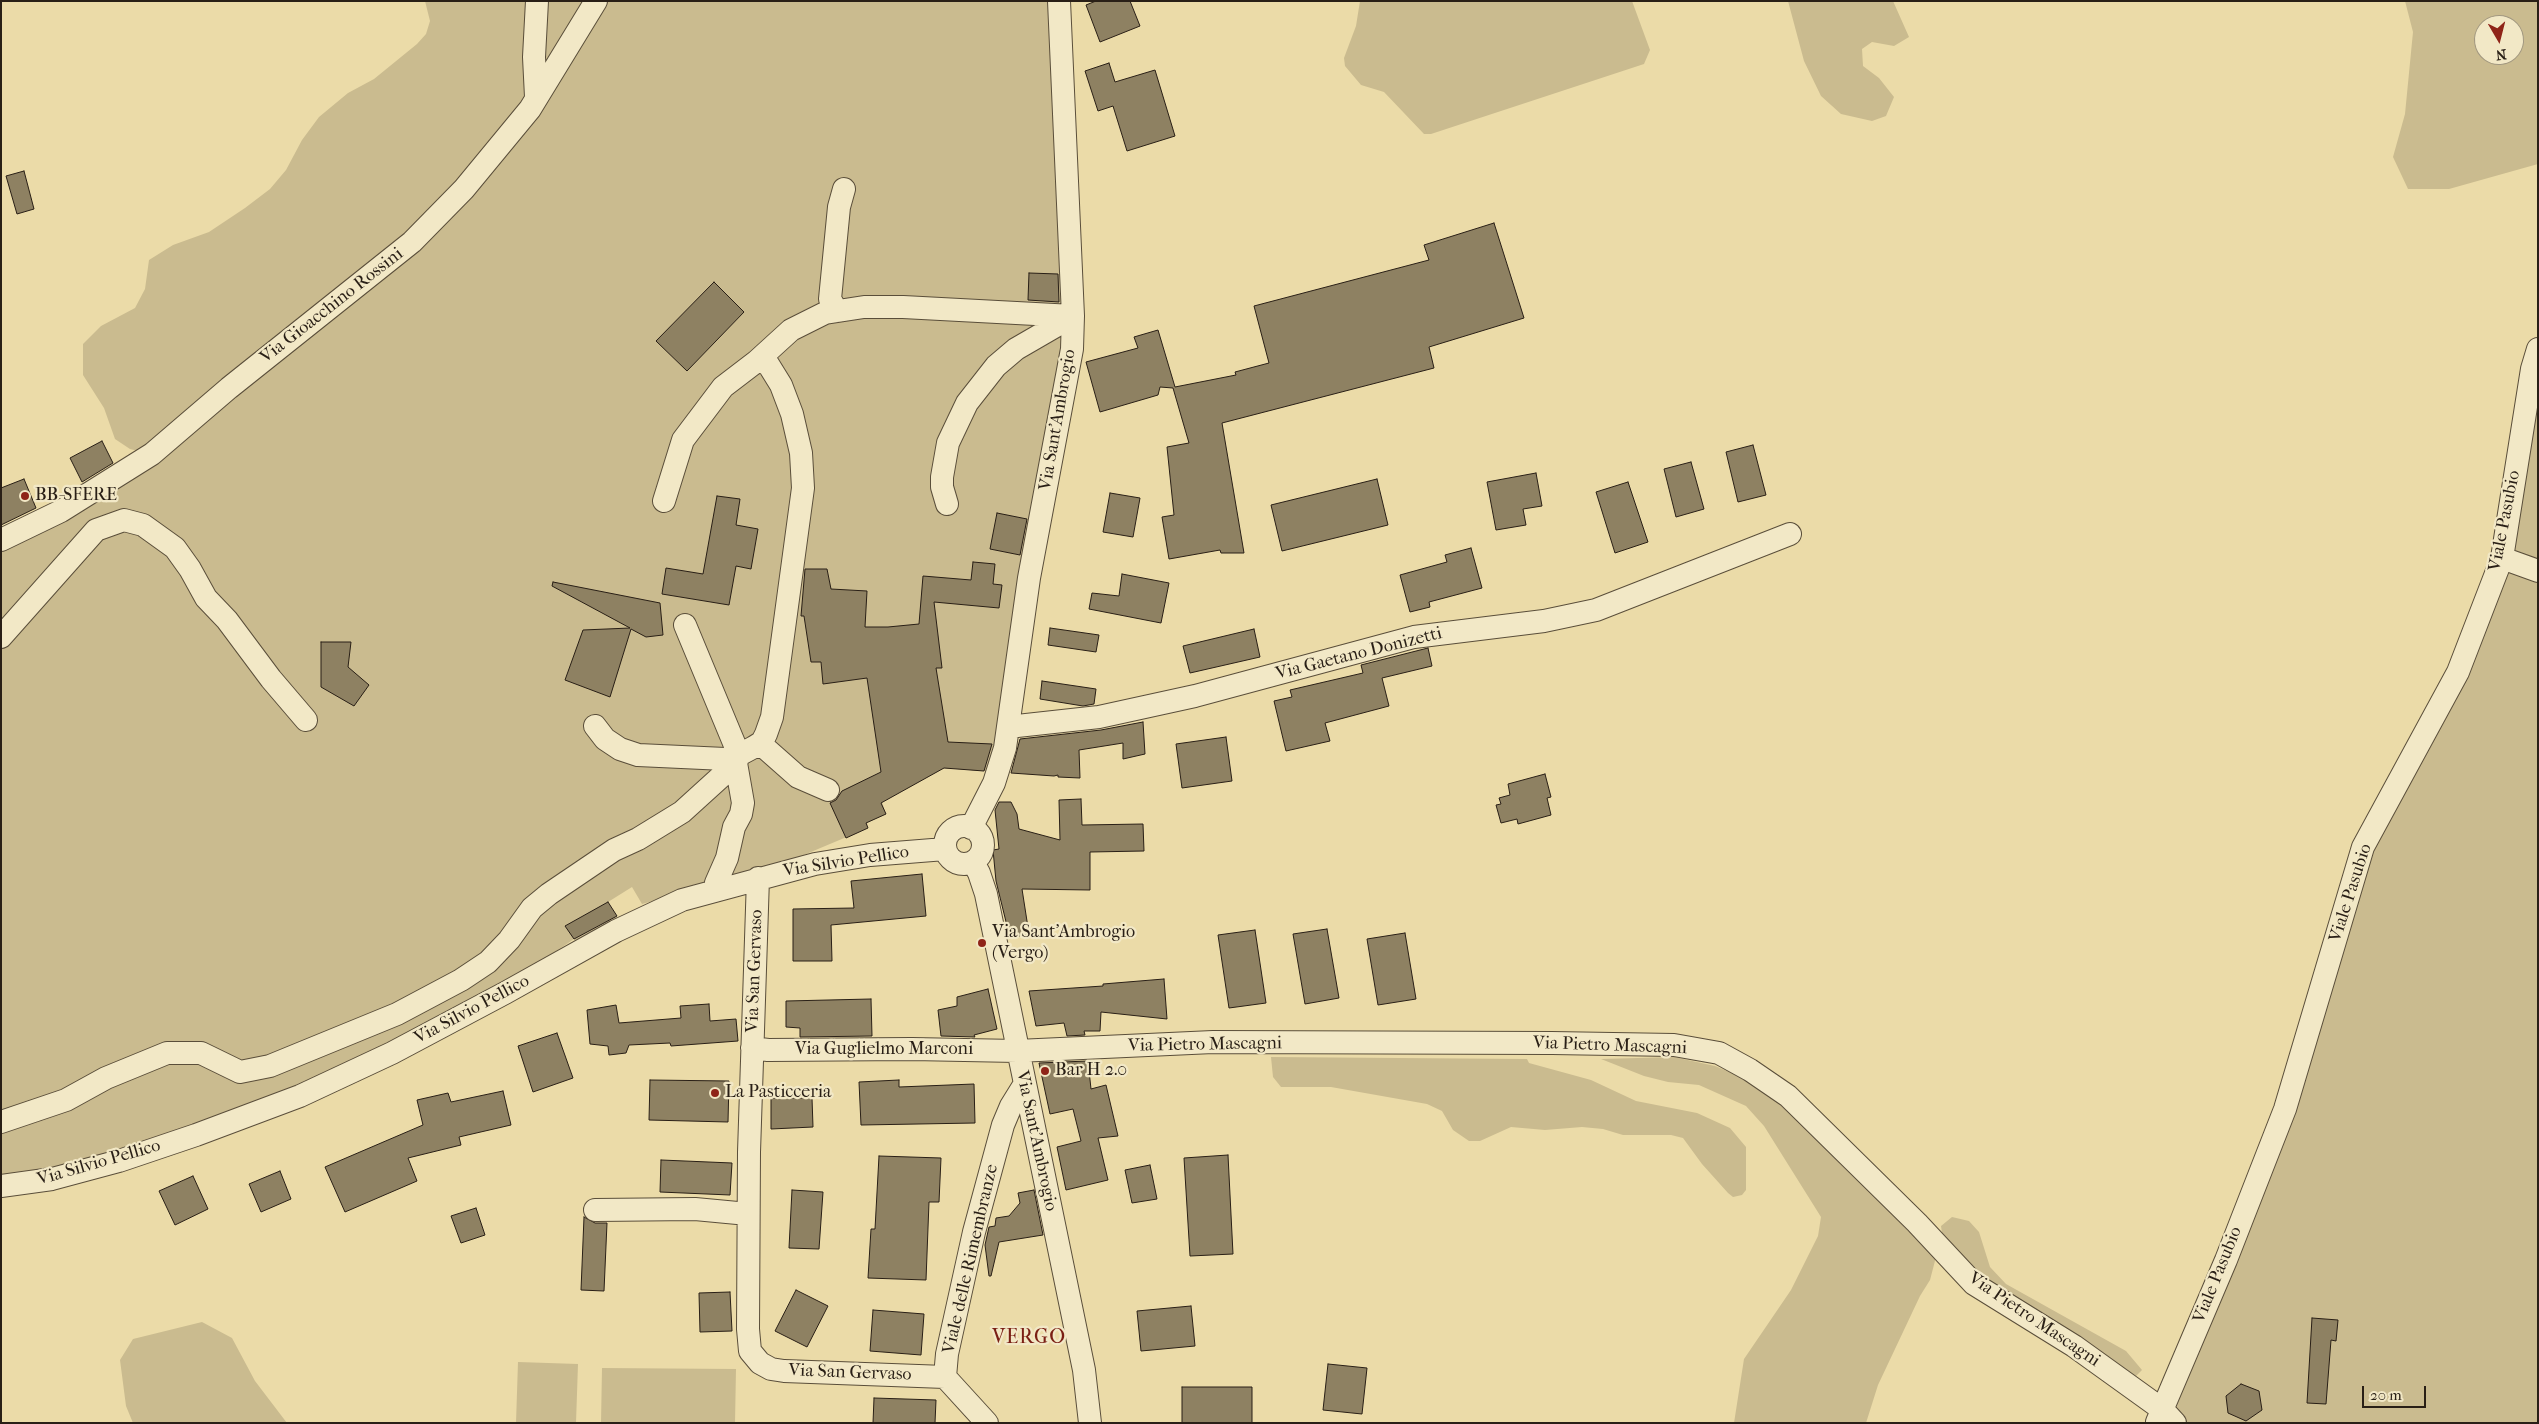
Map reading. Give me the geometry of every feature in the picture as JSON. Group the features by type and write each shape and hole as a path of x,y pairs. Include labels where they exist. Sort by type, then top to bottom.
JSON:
{"street":[{"path":"536,98 534,57 537,1"},
{"name":"Via Gioacchino Rossini","path":"1,540 69,506 152,454 228,388 412,242 464,189 530,109 590,14 596,1"},
{"name":"Via Sant'Ambrogio","path":"971,828 994,783 1005,748 1029,578 1072,349 1073,316 1059,1"},
{"path":"837,311 830,299 839,207 844,189"},
{"path":"664,501 683,440 723,387 757,361 791,330 825,313 864,307 903,307 1073,316"},
{"path":"947,504 942,487 948,443 968,403 984,380 1016,349 1073,316"},
{"name":"Viale Pasubio","path":"2165,1418 2285,1109 2363,847 2458,672 2502,558 2532,369 2538,349"},
{"path":"1,1122 12,1120 66,1100 106,1078 167,1053 201,1053 240,1072 270,1066 397,1014 461,980 488,962 509,940 532,908 549,894 614,850 638,839 682,812 743,755 762,742 772,718 803,488 801,453 792,414 781,385 768,364 757,361"},
{"path":"1,637 96,530 124,520 143,525 175,548 190,569 206,598 227,620 271,679 306,720"},
{"name":"Via Gaetano Donizetti","path":"1008,727 1099,718 1195,696 1414,637 1544,621 1596,610 1790,534"},
{"path":"2502,558 2538,571"},
{"path":"685,625 743,755 743,804 741,814 734,827 727,858 716,884"},
{"path":"595,726 605,740 620,749 638,755 725,759 764,747 798,777 828,790"},
{"path":"965,827 971,828 976,831 982,842 981,853 973,862 961,864 955,862 950,858 945,848 945,840 953,830 965,827"},
{"name":"Via Silvio Pellico","path":"1,1186 52,1179 109,1164 196,1135 300,1096 392,1053 650,914 682,900 815,864 870,855 945,848"},
{"name":"Via Sant'Ambrogio","path":"973,862 986,894 1084,1370 1090,1423"},
{"name":"Via San Gervaso","path":"758,878 748,1214 748,1329 750,1351 760,1362 771,1369 784,1371 945,1377"},
{"name":"Via Pietro Mascagni","path":"1017,1051 1213,1042 1674,1045 1719,1053 1750,1070 1788,1096 1917,1223 1974,1284 2074,1346 2165,1418"},
{"name":"Via Guglielmo Marconi","path":"752,1048 768,1050 912,1048 1017,1051"},
{"name":"Viale delle Rimembranze","path":"987,1423 945,1377 956,1309 976,1223 1011,1106 1024,1086"},
{"path":"595,1210 695,1209 748,1214"}],"shaded area":[{"path":"425,1 1051,1 1069,334 992,772 944,768 882,802 886,814 867,823 868,828 799,857 642,904 632,887 608,902 618,918 577,943 574,939 527,971 375,1049 284,1092 205,1124 53,1171 1,1177 1,540 151,454 130,449 115,439 104,408 83,375 83,344 101,326 135,308 145,289 149,260 173,245 209,232 270,189 286,170 302,140 319,117 348,93 374,79 417,44 426,34 430,21"},
{"path":"1360,1 1632,1 1650,50 1644,64 1431,134 1424,134 1384,92 1361,85 1345,66 1344,58 1356,26"},
{"path":"1788,1 1893,1 1909,37 1894,46 1872,42 1862,49 1863,66 1879,78 1894,97 1886,116 1872,121 1841,114 1821,96 1804,61"},
{"path":"2405,1 2538,1 2538,164 2449,189 2408,189 2393,157 2405,114 2413,32"},
{"path":"2538,403 2538,1423 2189,1423 2173,1413 2295,1113 2373,851 2468,676"},
{"path":"1271,1057 1527,1059 1529,1063 1591,1080 1636,1101 1697,1113 1730,1128 1746,1147 1746,1190 1742,1195 1733,1197 1728,1193 1702,1164 1683,1138 1671,1135 1623,1135 1603,1129 1582,1127 1545,1130 1511,1127 1480,1141 1469,1141 1453,1130 1442,1111 1427,1104 1331,1087 1281,1087 1273,1077"},
{"path":"1674,1057 1715,1066 1756,1083 1796,1112 1936,1257 1930,1280 1920,1296 1878,1385 1866,1423 1734,1423 1744,1359 1791,1290 1818,1236 1821,1217 1764,1126 1746,1106 1699,1085 1668,1082 1644,1076 1601,1059"},
{"path":"1952,1217 1969,1221 1979,1232 1990,1267 2006,1284 2126,1351 2142,1370 2132,1380 1979,1283 1944,1247 1941,1226"},
{"path":"202,1322 232,1338 255,1381 287,1423 133,1423 126,1406 120,1360 133,1339"},
{"path":"518,1362 578,1364 576,1423 516,1423"},
{"path":"602,1368 736,1369 735,1423 601,1423"}],"building":[{"path":"1096,1 1130,1 1140,26 1100,42 1086,5"},
{"path":"1109,63 1115,82 1155,70 1175,136 1127,151 1113,106 1098,111 1085,71"},
{"path":"24,171 34,209 17,214 6,176"},
{"path":"1494,223 1524,318 1429,347 1434,368 1222,423 1244,553 1221,553 1220,550 1169,559 1162,517 1174,515 1167,447 1189,443 1173,388 1160,387 1158,395 1100,412 1086,362 1138,348 1134,337 1158,330 1175,387 1236,375 1235,372 1269,363 1254,306 1429,260 1424,245"},
{"path":"1029,273 1058,274 1059,302 1028,300"},
{"path":"714,282 744,312 687,371 656,341"},
{"path":"102,441 113,463 82,482 70,458"},
{"path":"1753,445 1766,495 1738,502 1726,452"},
{"path":"1691,462 1704,509 1676,517 1664,469"},
{"path":"1536,473 1542,506 1523,509 1526,525 1496,530 1487,482"},
{"path":"24,479 36,508 1,525 1,488"},
{"path":"1377,479 1388,525 1282,551 1271,505"},
{"path":"1628,482 1648,542 1615,553 1596,492"},
{"path":"1110,493 1140,498 1133,537 1103,532"},
{"path":"717,496 740,499 736,525 758,529 751,569 736,566 729,605 662,594 666,568 703,574"},
{"path":"997,513 1027,519 1020,555 990,549"},
{"path":"1471,548 1482,588 1429,602 1430,607 1410,612 1400,575 1447,562 1445,555"},
{"path":"973,562 995,564 993,584 1002,585 999,608 934,602 942,668 936,668 948,742 992,744 984,771 944,768 881,803 886,814 866,823 868,828 846,838 830,803 836,800 842,791 881,772 867,678 823,684 821,662 811,662 804,616 801,616 805,569 827,569 831,589 867,591 865,627 888,627 919,624 923,576 971,580"},
{"path":"1122,574 1169,583 1161,623 1089,609 1092,593 1119,596"},
{"path":"553,582 660,603 663,635 646,637 631,629 610,697 565,680 583,630 630,628 552,586"},
{"path":"1050,628 1099,635 1096,652 1048,645"},
{"path":"1254,629 1260,657 1190,673 1183,646"},
{"path":"321,642 351,642 348,667 369,685 354,706 321,687"},
{"path":"1428,648 1432,666 1382,678 1389,706 1325,723 1330,741 1286,751 1274,701 1292,697 1290,690 1363,673 1361,665"},
{"path":"1042,681 1096,689 1094,704 1083,706 1040,699"},
{"path":"1143,722 1145,754 1123,759 1123,743 1079,750 1080,778 1011,773 1020,739 1101,730"},
{"path":"1226,737 1232,781 1182,788 1176,744"},
{"path":"1545,774 1551,797 1547,798 1551,815 1518,824 1517,819 1501,823 1496,805 1501,804 1499,798 1510,795 1508,784"},
{"path":"1081,799 1082,825 1143,824 1144,851 1090,852 1090,890 1022,889 1029,934 1010,938 996,881 993,850 999,849 995,810 999,802 1011,802 1017,814 1019,829 1060,840 1059,800"},
{"path":"922,874 926,916 831,925 832,961 793,961 793,909 854,908 851,881"},
{"path":"608,902 617,916 574,939 565,926"},
{"path":"1327,929 1339,998 1305,1004 1293,934"},
{"path":"1255,930 1266,1003 1229,1008 1218,935"},
{"path":"1405,933 1416,999 1378,1005 1367,939"},
{"path":"1164,979 1167,1019 1101,1012 1100,1031 1084,1031 1085,1035 1067,1036 1064,1023 1036,1026 1029,991 1103,986 1103,984"},
{"path":"988,989 997,1029 974,1035 975,1037 941,1036 938,1010 957,1006 957,997"},
{"path":"871,999 872,1036 800,1037 800,1028 786,1027 786,1001"},
{"path":"709,1004 710,1021 736,1019 738,1041 671,1046 670,1043 629,1045 626,1053 609,1055 608,1046 590,1044 587,1010 616,1005 619,1023 681,1018 680,1006"},
{"path":"557,1033 573,1078 533,1092 518,1046"},
{"path":"1088,1061 1091,1089 1106,1085 1118,1136 1098,1138 1108,1180 1066,1190 1057,1147 1081,1141 1073,1109 1050,1114 1039,1063"},
{"path":"650,1080 729,1081 728,1122 649,1120"},
{"path":"899,1080 899,1087 974,1084 975,1123 861,1125 859,1082"},
{"path":"503,1091 511,1125 459,1137 461,1145 408,1158 417,1181 345,1212 325,1167 423,1125 417,1100 448,1093 451,1102"},
{"path":"771,1098 812,1098 813,1127 771,1129"},
{"path":"1228,1155 1233,1254 1190,1256 1184,1158"},
{"path":"879,1156 941,1158 939,1202 929,1202 926,1280 868,1278 871,1229 875,1229"},
{"path":"661,1160 732,1163 730,1195 660,1192"},
{"path":"1150,1165 1157,1199 1132,1203 1125,1170"},
{"path":"280,1171 291,1199 261,1212 249,1184"},
{"path":"193,1176 208,1209 175,1225 159,1191"},
{"path":"792,1190 823,1192 819,1249 789,1248"},
{"path":"1034,1190 1043,1235 999,1242 991,1276 989,1276 985,1245 989,1227 995,1226 996,1218 1009,1216 1020,1203 1018,1193"},
{"path":"476,1208 485,1235 461,1243 451,1216"},
{"path":"584,1217 595,1223 607,1223 604,1291 581,1290"},
{"path":"796,1290 828,1306 807,1347 775,1331"},
{"path":"730,1292 732,1331 700,1332 699,1293"},
{"path":"1191,1306 1195,1346 1141,1351 1137,1311"},
{"path":"873,1310 924,1314 921,1355 870,1351"},
{"path":"2312,1318 2338,1320 2336,1341 2331,1340 2326,1404 2307,1403"},
{"path":"1328,1364 1367,1368 1362,1414 1323,1410"},
{"path":"2241,1384 2259,1391 2262,1410 2246,1421 2228,1413 2226,1396"},
{"path":"1182,1387 1252,1387 1252,1423 1182,1423"},
{"path":"874,1398 936,1400 935,1423 873,1423"}],"place":[{"name":"BB-SFERE","path":"25,496"},
{"name":"Via Sant'Ambrogio (Vergo)","path":"982,943"},
{"name":"Bar H 2.0","path":"1045,1071"},
{"name":"La Pasticceria","path":"715,1093"}],"district":[{"name":"VERGO","path":"1029,1338"}]}
